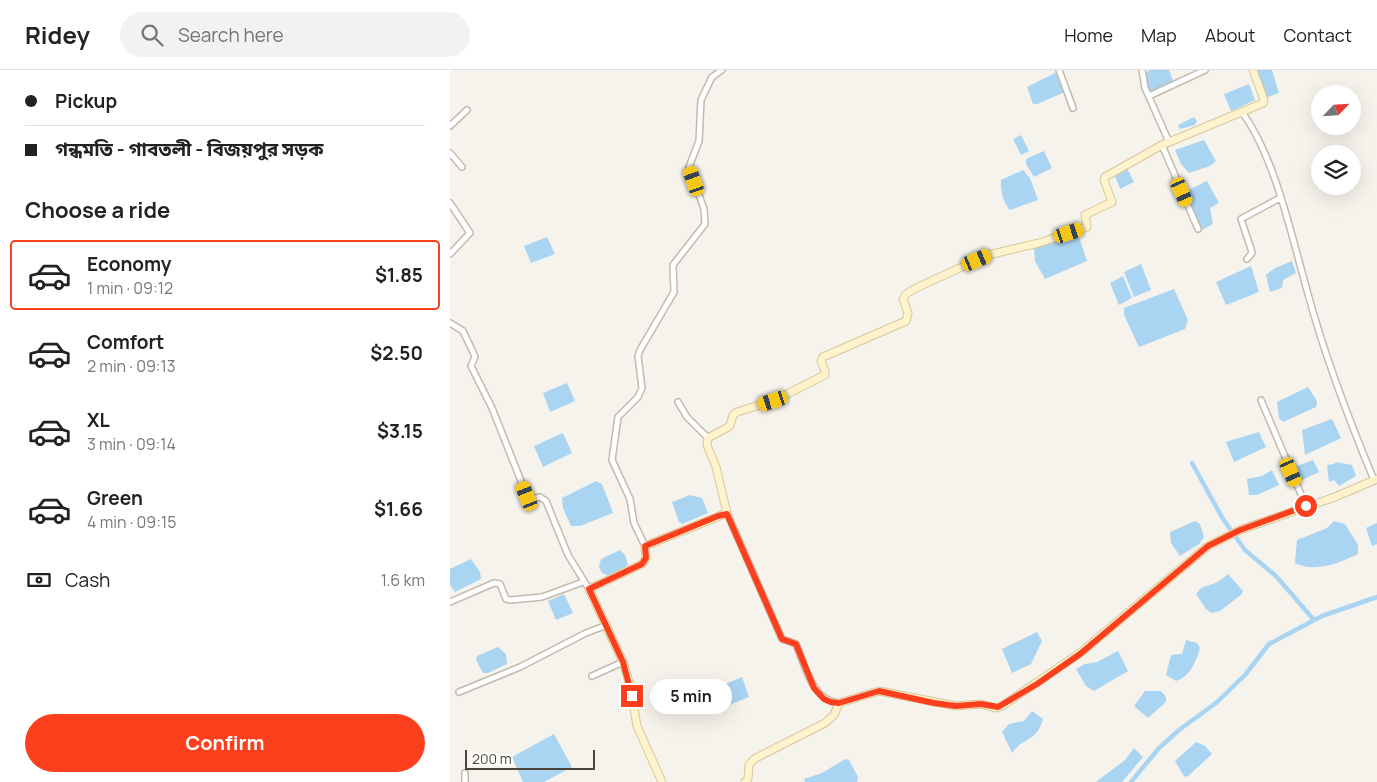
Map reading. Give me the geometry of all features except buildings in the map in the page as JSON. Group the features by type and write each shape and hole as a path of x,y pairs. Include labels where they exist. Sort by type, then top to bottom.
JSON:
{"main road":[{"path":"662,782 637,726 630,685 623,662 589,589 642,564 646,558 645,546 727,514 716,467 707,445 708,438 730,426 733,415 737,412 773,401 825,375 826,371 821,361 823,357 906,321 908,313 903,299 906,294 916,288 988,255 1039,243 1087,227 1085,215 1112,202 1104,180 1106,177 1137,158 1166,144 1264,102 1253,70"},
{"path":"745,782 748,779 749,765 754,758 825,723 834,715 839,703 879,691 956,706 981,704 995,708 1002,706 1080,654 1208,546 1240,530 1335,497 1376,480"}],"street":[{"path":"645,546 634,523 630,499 613,465 615,431 618,417 638,397 642,388 638,356 658,315 669,303 674,292 672,265 705,224 704,210 689,167 699,142 702,100 712,77 722,70"},
{"path":"1059,70 1073,108"},
{"path":"1142,70 1142,78 1198,229"},
{"path":"1149,96 1205,70"},
{"path":"450,126 467,110"},
{"path":"1242,112 1256,136 1280,198 1300,259 1308,294 1343,399 1376,480"},
{"path":"450,154 462,167"},
{"path":"1247,259 1252,253 1241,218 1280,198"},
{"path":"450,203 470,234 450,254"},
{"path":"450,323 462,330 475,356 471,366 492,408 527,496 532,499 540,497 546,501 568,555 589,589"},
{"path":"1261,400 1306,506"},
{"path":"678,402 687,417 708,438"},
{"path":"727,514 782,639 796,644 814,688 824,699 839,703"},
{"path":"450,602 494,582 500,584 506,598 511,600 542,597 583,582"},
{"path":"459,692 520,667 586,633 606,625"},
{"path":"592,676 623,662"},
{"path":"465,773 465,782"}],"water":[{"path":"1151,70 1169,70 1174,83 1149,95 1143,73"},
{"path":"1253,70 1272,70 1279,93 1265,98"},
{"path":"1057,72 1065,92 1033,104 1027,87"},
{"path":"1249,84 1255,100 1231,111 1224,94"},
{"path":"1194,117 1197,121 1195,125 1180,129 1178,125"},
{"path":"1021,135 1029,151 1021,155 1013,139"},
{"path":"1204,140 1216,161 1210,166 1189,173 1181,164 1175,150"},
{"path":"1044,151 1052,168 1034,177 1026,164 1026,159"},
{"path":"1127,168 1134,182 1120,189 1114,173"},
{"path":"1023,170 1030,178 1038,200 1010,210 1002,196 1001,180"},
{"path":"1207,181 1219,203 1210,208 1213,224 1200,231 1184,192"},
{"path":"1071,235 1079,237 1087,261 1045,279 1035,261 1034,247"},
{"path":"547,237 555,254 531,263 524,246"},
{"path":"1292,261 1296,273 1283,280 1282,288 1270,292 1266,275 1275,268"},
{"path":"1141,264 1151,290 1134,297 1124,272"},
{"path":"1251,266 1259,292 1226,305 1216,282"},
{"path":"1123,276 1132,298 1119,305 1110,283"},
{"path":"1174,289 1188,320 1185,329 1139,347 1124,315 1124,308"},
{"path":"567,383 575,401 550,412 543,393"},
{"path":"1308,387 1317,401 1316,407 1283,422 1279,418 1277,402"},
{"path":"1332,419 1341,438 1305,455 1302,430"},
{"path":"1259,432 1266,447 1234,462 1226,442"},
{"path":"563,433 572,453 543,467 534,446"},
{"path":"1313,460 1319,472 1298,482 1292,468"},
{"path":"1336,462 1352,465 1356,476 1339,486 1334,480 1329,482 1327,465"},
{"path":"1272,470 1279,485 1257,495 1249,495 1247,479 1262,476"},
{"path":"596,481 602,484 613,513 580,526 571,526 563,508 562,498"},
{"path":"690,495 702,498 708,513 682,524 679,522 672,502"},
{"path":"1195,521 1200,524 1204,537 1199,544 1180,556 1171,543 1170,532"},
{"path":"1334,521 1345,524 1358,545 1358,554 1327,566 1311,567 1295,563 1297,540 1327,528"},
{"path":"1377,523 1377,544 1372,546 1366,528"},
{"path":"620,550 625,555 628,565 609,576 602,573 599,567 601,559"},
{"path":"471,559 480,572 481,579 455,592 450,585 450,569"},
{"path":"1228,574 1243,591 1242,594 1220,611 1211,613 1196,594 1201,588 1218,582"},
{"path":"564,594 573,613 556,620 548,601"},
{"path":"1037,632 1042,641 1031,664 1012,673 1002,649"},
{"path":"1186,640 1197,643 1200,648 1195,663 1189,672 1186,676 1176,681 1166,675 1171,655 1182,654"},
{"path":"498,647 506,654 507,664 488,673 483,673 476,660 477,656"},
{"path":"1118,651 1128,671 1094,691 1086,686 1076,669 1085,664 1097,662"},
{"path":"742,677 749,697 707,714 700,695"},
{"path":"1145,691 1161,691 1166,697 1166,702 1148,718 1134,706"},
{"path":"1032,711 1043,719 1040,726 1033,736 1012,753 1002,732 1009,724 1024,721"},
{"path":"554,734 572,767 544,782 523,782 512,757"},
{"path":"1196,742 1205,746 1212,754 1187,777 1184,776 1175,761"},
{"path":"1134,748 1143,757 1122,782 1096,782 1125,760"},
{"path":"845,759 849,760 858,777 857,782 805,782 804,779 822,773"}],"waterway":[{"path":"1192,463 1223,519 1245,550 1276,576 1314,620"},
{"path":"1131,782 1159,748 1179,730 1216,703 1245,675 1269,644 1322,616 1377,597"}],"route":[{"path":"632,696 623,662 589,589 642,564 646,558 645,546 718,516 727,514 782,639 796,644 814,688 824,699 839,703 879,691 891,692 934,703 956,706 981,704 995,708 1002,706 1037,684 1080,654 1208,546 1240,530 1306,506"}]}
